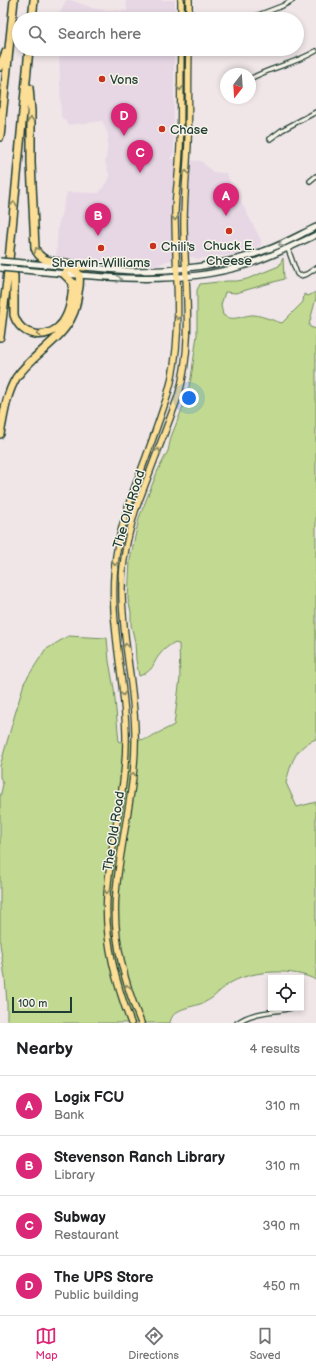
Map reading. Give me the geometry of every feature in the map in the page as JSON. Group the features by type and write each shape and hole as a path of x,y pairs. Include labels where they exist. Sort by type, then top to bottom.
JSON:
{"highway":[{"path":"13,12 14,0"},
{"path":"33,12 34,0"},
{"path":"0,137 12,18"},
{"path":"0,67 9,46"},
{"path":"0,337 28,56"},
{"path":"27,70 31,111 31,163 35,248 41,257 48,261 84,267"},
{"path":"9,257 14,276 15,320 22,328 30,333 39,335 48,333 59,326 66,315 70,306 73,282 64,270"},
{"path":"0,434 7,398 16,378 26,366 63,331 70,320 76,304 80,276 78,272 74,270 64,270"}],"main road":[{"path":"181,0 181,12"},
{"path":"189,0 189,12"},
{"name":"The Old Road","path":"132,1023 117,984 107,928 108,877 123,779 126,749 126,716 114,611 114,571 123,523 171,384 176,358 178,337 175,213 179,164 181,56"},
{"name":"The Old Road","path":"141,1023 130,994 121,962 115,911 135,748 134,716 123,619 122,572 127,542 135,512 182,384 188,348 184,222 188,144 189,56"},
{"path":"0,268 23,270 64,270 84,267 131,271 186,268 218,263 272,248 316,227"},
{"path":"80,276 124,279 177,278 208,274 236,268 261,260 316,235"},
{"path":"0,261 24,263 64,270"}],"street":[{"path":"266,12 293,0"},
{"path":"256,76 303,59 316,51"},
{"path":"270,139 282,130 316,112"},
{"path":"310,181 316,176"},
{"path":"288,249 300,276 307,274 316,268"},
{"path":"237,1023 250,1015 280,1011"}],"shaded area":[{"path":"66,0 71,0 95,9 127,11 126,0 175,0 175,12 60,12"},
{"path":"59,56 174,56 174,152 170,159 201,161 213,172 226,173 261,240 261,245 239,254 198,259 192,257 167,261 158,265 115,265 110,261 101,261 96,263 56,258 58,226 67,192 99,193 110,177 105,162 108,134 102,121 69,125 61,116"}],"green space":[{"path":"283,258 284,279 236,293 225,292 221,305 223,315 226,317 237,318 254,315 282,323 303,302 304,294 308,296 316,292 316,298 309,325 310,327 316,329 316,739 303,746 295,756 286,783 297,807 316,802 316,980 304,975 286,972 251,975 232,982 205,1002 179,1011 172,1018 170,1023 7,1023 5,978 0,944 0,798 3,784 0,777 0,766 24,683 45,650 68,636 107,638 119,742 146,739 174,725 180,678 179,644 173,643 165,649 151,669 139,676 136,660 135,642 131,625 131,612 128,599 130,560 139,518 158,470 168,451 171,437 186,399 191,378 197,335 197,290 200,284 247,279 279,266"}],"place":[{"name":"Vons","path":"102,79"},
{"name":"Chase","path":"162,129"},
{"name":"The UPS Store","path":"124,136"},
{"name":"Subway","path":"140,173"},
{"name":"Logix FCU","path":"226,216"},
{"name":"Chuck E. Cheese","path":"229,231"},
{"name":"Stevenson Ranch Library","path":"98,236"},
{"name":"Chili's","path":"153,246"},
{"name":"Sherwin-Williams","path":"101,248"}]}
